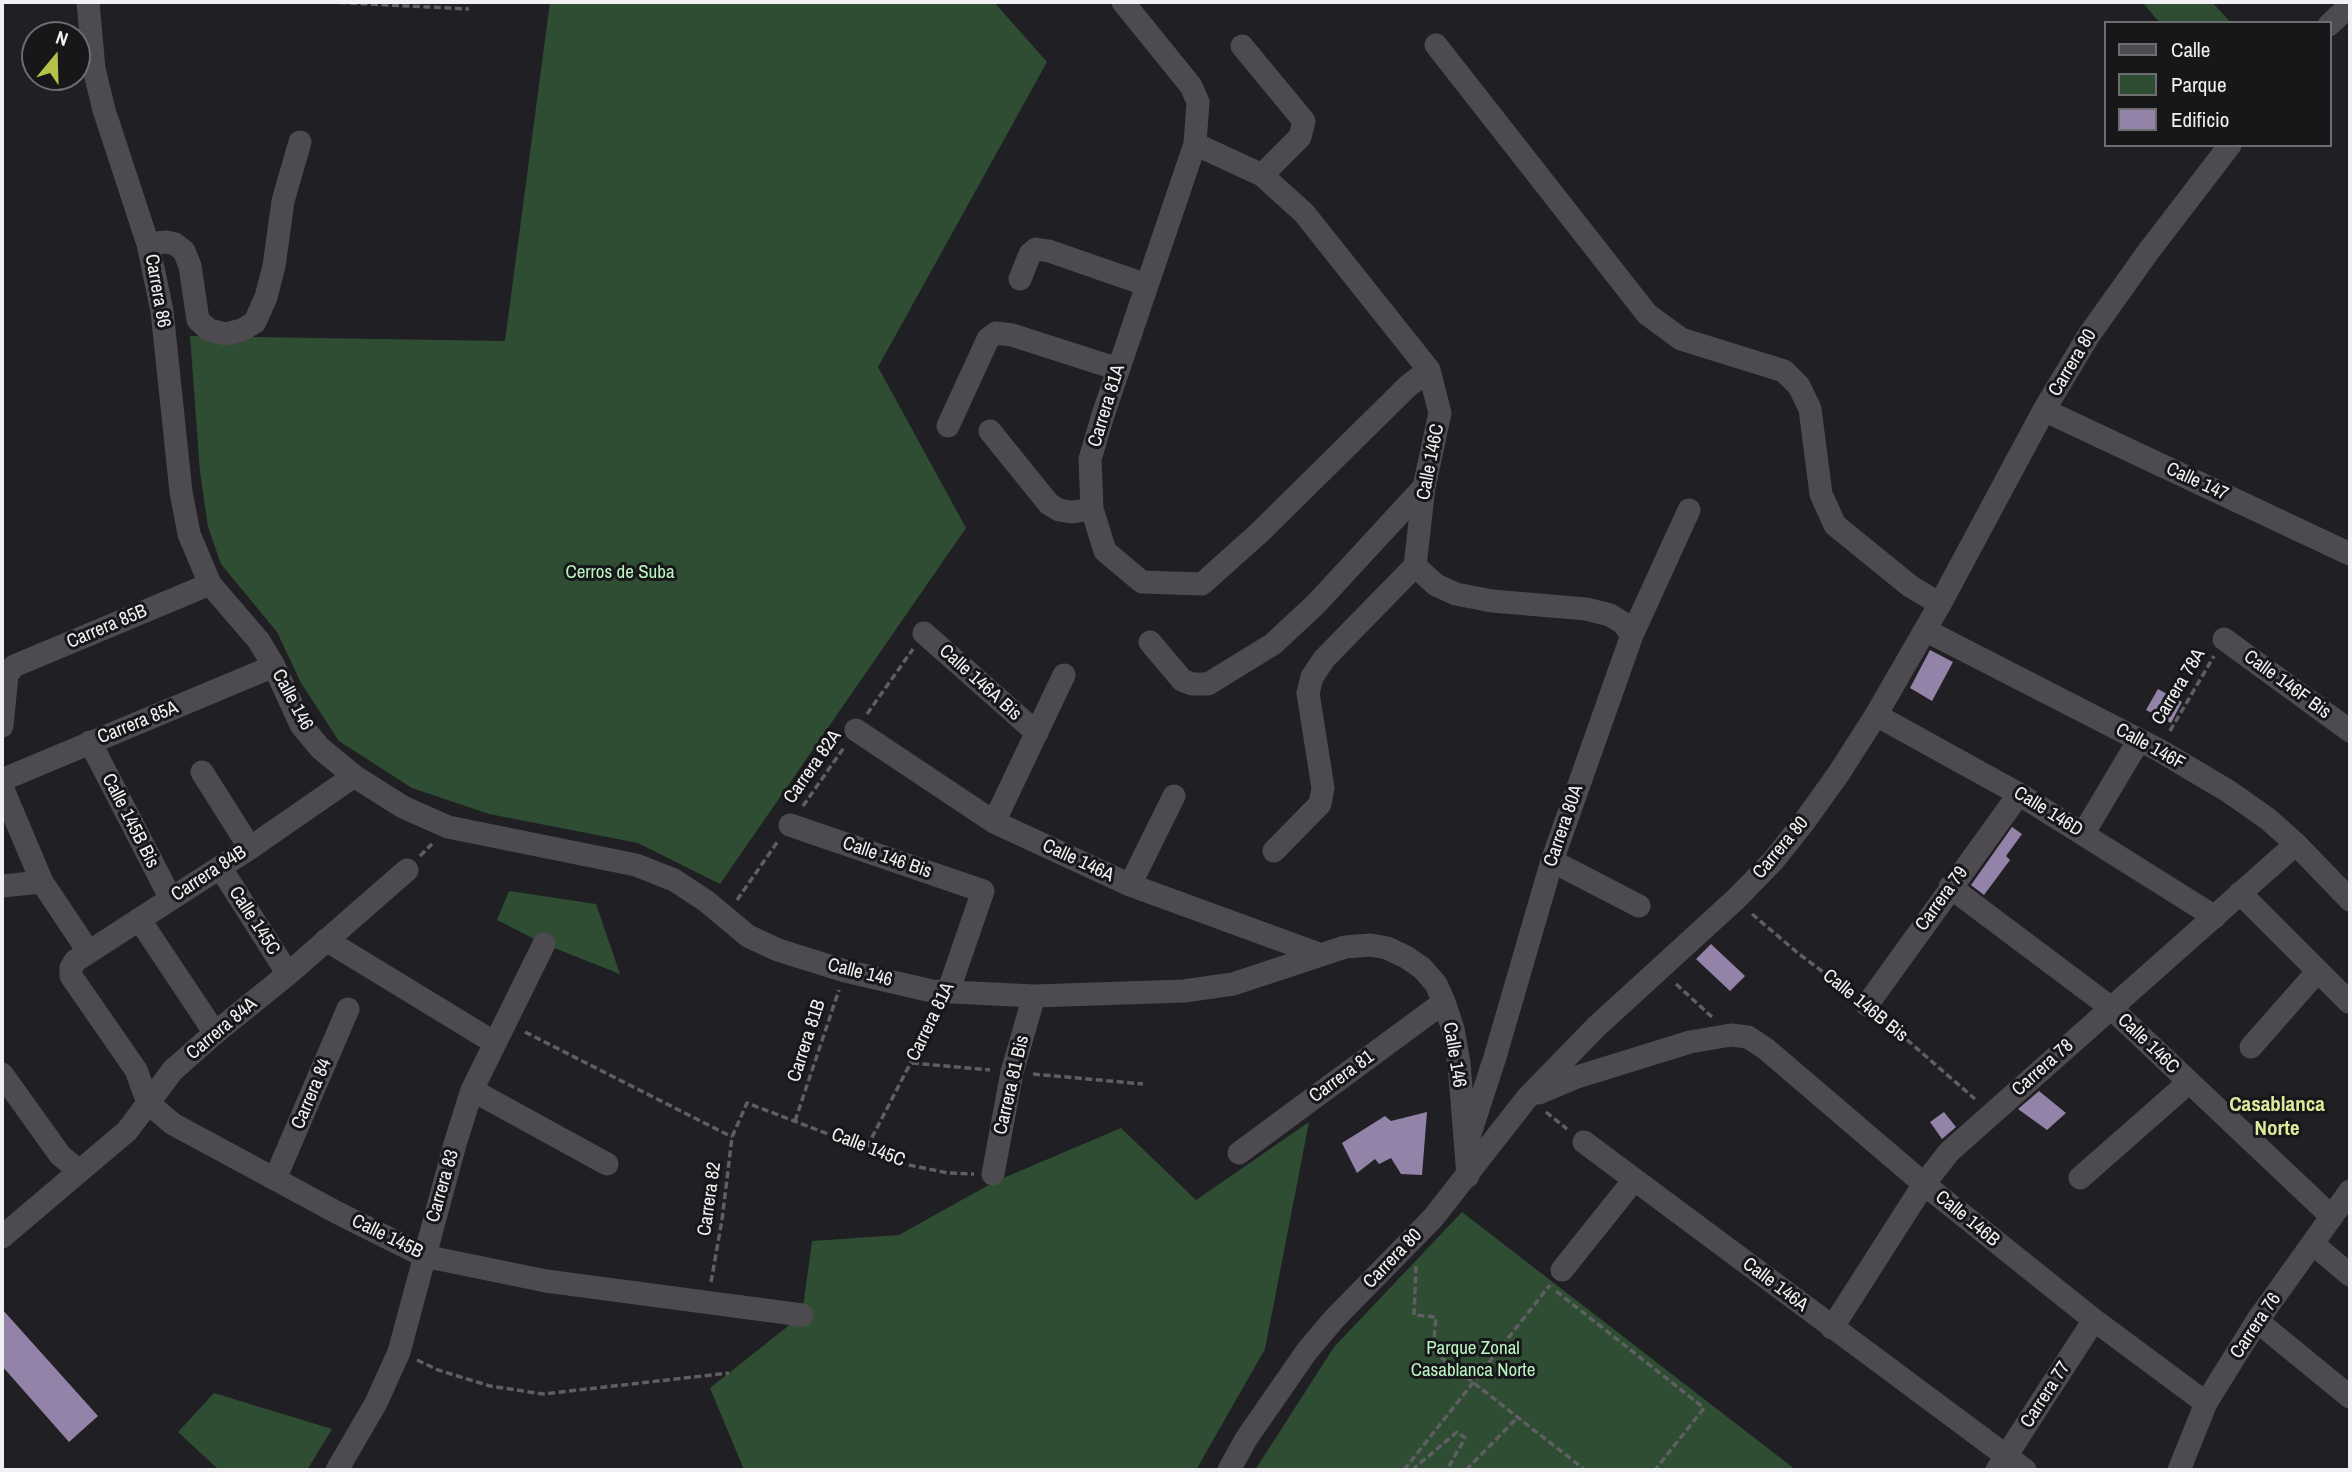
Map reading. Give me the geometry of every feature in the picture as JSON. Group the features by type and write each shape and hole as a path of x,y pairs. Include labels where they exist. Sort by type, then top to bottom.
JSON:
{"street":[{"name":"Carrera 86","path":"88,2 94,69 104,110 148,244 162,311 181,492 189,534 210,584"},
{"name":"Carrera 81A","path":"1123,2 1191,86 1198,102 1195,144 1090,458 1092,509 1105,551 1142,582 1202,584 1259,533 1408,386 1429,370"},
{"path":"2331,23 2350,5"},
{"path":"1436,45 1647,314 1681,339 1784,372 1798,386 1810,409 1821,494 1835,525 1910,586 1940,604"},
{"path":"1242,46 1304,121 1300,137 1262,175"},
{"path":"148,244 166,242 175,244 184,251 190,266 198,320 209,330 226,334 242,330 255,322 266,297 274,266 283,201 300,142"},
{"name":"Calle 146C","path":"1195,144 1262,175 1304,213 1429,370 1440,413 1424,487 1415,566"},
{"name":"Carrera 80","path":"1229,1470 1246,1439 1307,1351 1335,1318 1418,1234 1468,1176 1527,1098 1596,1027 1736,900 1773,861 1804,822 1876,715 1940,604 2044,410 2089,335 2228,147"},
{"path":"1020,279 1030,254 1036,249 1049,251 1147,285"},
{"path":"948,426 988,339 996,334 1012,335 1118,369"},
{"name":"Calle 147","path":"2044,410 2350,554"},
{"path":"990,431 1049,504 1059,510 1072,512 1092,509"},
{"path":"1150,642 1182,680 1192,684 1208,684 1273,644 1316,604 1424,487"},
{"name":"Carrera 80A","path":"1464,1151 1552,861 1632,635 1689,510"},
{"path":"1274,851 1320,804 1323,788 1308,692 1312,677 1324,659 1415,566 1436,585 1457,594 1492,601 1586,609 1610,615 1623,623 1632,635"},
{"name":"Calle 146","path":"210,584 244,622 274,666 301,725 320,748 354,776 403,807 448,827 636,865 674,880 706,901 748,936 778,950 845,971 948,992 1034,996 1184,991 1233,984 1345,947 1371,945 1387,948 1422,968 1436,984 1444,1002 1453,1029 1459,1063 1468,1176"},
{"name":"Carrera 85B","path":"2,726 7,676 14,667 210,584"},
{"name":"Calle 146F","path":"1925,630 2149,745 2228,791 2296,844 2350,900"},
{"name":"Calle 146A Bis","path":"924,633 1037,733"},
{"name":"Calle 146F Bis","path":"2224,639 2350,731"},
{"name":"Carrera 85A","path":"2,780 274,666"},
{"path":"994,822 1064,675"},
{"name":"Calle 146D","path":"1876,715 2019,793 2214,917"},
{"name":"Calle 146A","path":"856,730 994,822 1130,885 1319,954"},
{"name":"Calle 145B Bis","path":"90,742 171,899"},
{"path":"2083,834 2149,745"},
{"path":"202,772 250,848"},
{"name":"Carrera 84B","path":"148,1103 136,1070 72,976 71,968 75,961 250,848 354,776"},
{"path":"2,787 42,882 88,951"},
{"name":"Carrera 79","path":"1867,1005 2019,793"},
{"path":"1130,885 1174,796"},
{"name":"Calle 146 Bis","path":"790,825 983,891"},
{"name":"Carrera 78","path":"1832,1328 1924,1184 1949,1152 2296,844"},
{"path":"1552,861 1639,906"},
{"name":"Calle 145C","path":"220,867 288,974"},
{"name":"Carrera 84A","path":"2,1237 127,1130 173,1070 407,870"},
{"path":"2,886 42,882"},
{"name":"Calle 146C","path":"1950,887 2110,1007 2332,1217"},
{"name":"Carrera 81A","path":"948,992 983,891"},
{"path":"2240,893 2349,1002"},
{"path":"139,919 215,1033"},
{"path":"326,940 495,1043"},
{"name":"Carrera 83","path":"337,1470 376,1403 399,1352 472,1090 544,944"},
{"path":"2251,1047 2317,972"},
{"name":"Carrera 81 Bis","path":"993,1174 1012,1072 1034,996"},
{"name":"Carrera 81","path":"1239,1153 1444,1002"},
{"name":"Carrera 84","path":"275,1180 348,1009"},
{"path":"1527,1098 1614,1065 1690,1042 1731,1035"},
{"name":"Calle 146B","path":"1731,1035 1748,1037 1766,1049 1924,1184 2094,1320 2206,1403"},
{"path":"2,1074 60,1155 78,1170"},
{"path":"2080,1178 2188,1083"},
{"path":"472,1090 607,1164"},
{"name":"Calle 145B","path":"148,1103 173,1124 424,1256 546,1281 802,1315"},
{"name":"Calle 146A","path":"1584,1142 1832,1328 2002,1464 2025,1470"},
{"path":"1556,1278 1634,1180"},
{"name":"Carrera 76","path":"2179,1470 2206,1403 2257,1321 2350,1191"},
{"path":"2313,1244 2350,1275"},
{"name":"Carrera 77","path":"2002,1464 2094,1320"},
{"path":"2257,1321 2350,1397"}],"path":[{"path":"329,2 469,9"},
{"name":"Carrera 82A","path":"724,918 924,633"},
{"name":"Carrera 78A","path":"2149,745 2224,639"},
{"path":"407,870 448,827"},
{"name":"Calle 146B Bis","path":"1736,900 1799,954 1867,1005 1992,1114"},
{"path":"1659,968 1731,1035"},
{"name":"Carrera 81B","path":"795,1121 845,971"},
{"name":"Carrera 81A","path":"867,1147 948,992"},
{"path":"506,1022 732,1137"},
{"path":"1527,1098 1584,1142"},
{"name":"Calle 145C","path":"747,1103 909,1165 948,1173 993,1174"},
{"name":"Carrera 82","path":"707,1301 722,1220 732,1137 747,1103"},
{"path":"1418,1234 1414,1315 1436,1317 1433,1351 1585,1470"},
{"path":"1404,1470 1556,1278 1704,1408 1655,1470"},
{"path":"399,1352 438,1370 490,1386 543,1394 729,1373"},
{"path":"1466,1470 1517,1418"},
{"path":"1412,1470 1457,1432 1465,1438 1447,1470"}],"green space":[{"name":"Cerros de Suba","path":"550,2 994,2 1047,62 878,367 966,528 720,884 638,843 489,814 412,788 339,741 301,683 277,632 221,564 208,527 200,472 190,336 505,341"},
{"path":"2142,2 2212,2 2229,21 2158,21"},
{"path":"509,891 596,904 620,974 544,944 497,920"},
{"path":"1309,1122 1265,1349 1196,1470 744,1470 710,1388 802,1315 812,1241 899,1235 994,1182 1121,1128 1196,1200"},
{"name":"Parque Zonal Casablanca Norte","path":"1462,1212 1796,1470 1255,1470 1334,1347"},
{"path":"214,1393 332,1429 307,1470 219,1470 178,1432"}],"building":[{"path":"1930,650 1953,662 1932,701 1910,688"},
{"path":"2158,689 2182,702 2171,723 2146,710"},
{"path":"2012,827 2022,834 2006,856 2010,860 1984,895 1971,885"},
{"path":"1711,944 1745,976 1730,991 1696,959"},
{"path":"2039,1091 2066,1113 2047,1130 2018,1109"},
{"path":"1427,1112 1422,1175 1401,1174 1391,1158 1379,1164 1375,1159 1357,1173 1342,1143 1385,1116 1391,1121"},
{"path":"1944,1112 1956,1127 1942,1139 1930,1122"},
{"path":"2,1309 98,1416 69,1442 2,1366"}],"district":[{"name":"Casablanca Norte","path":"2277,1117"}]}
